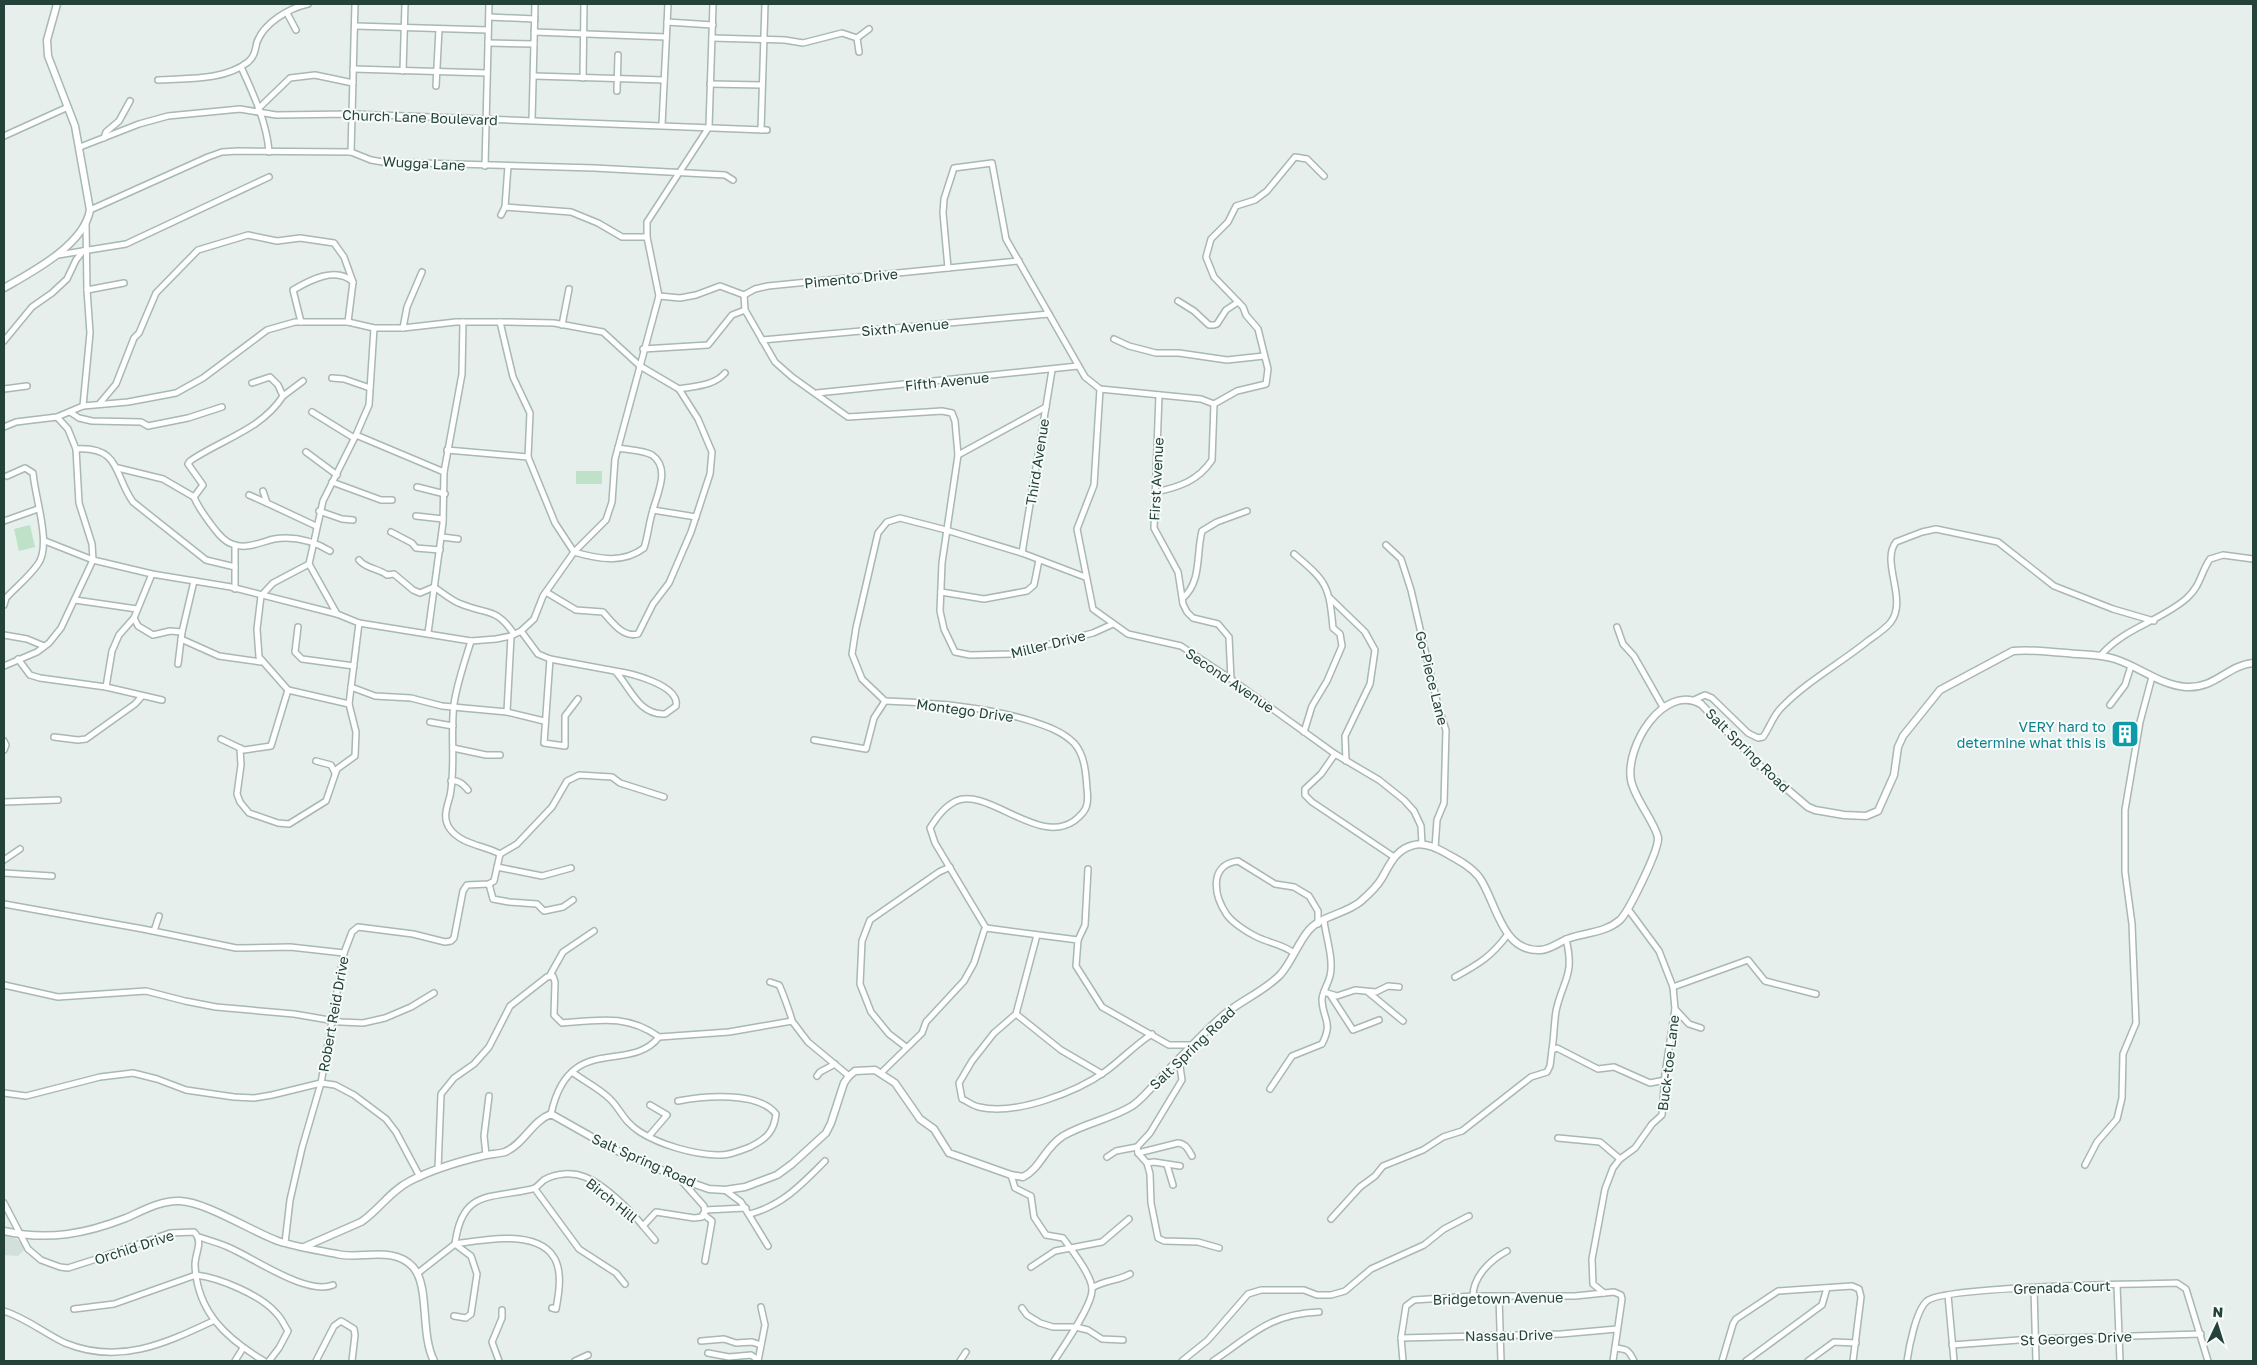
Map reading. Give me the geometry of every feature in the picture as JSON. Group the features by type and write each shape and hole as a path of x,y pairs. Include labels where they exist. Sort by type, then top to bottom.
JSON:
{"street":[{"path":"57,4 47,40 48,56 68,107 80,147 90,210 86,224 85,251 90,333 83,406"},
{"path":"158,80 212,76 240,67 250,61 256,52 262,32 287,13 308,4"},
{"path":"351,152 355,4"},
{"path":"403,71 405,4"},
{"path":"485,166 489,4"},
{"path":"532,120 535,4"},
{"path":"582,78 584,4"},
{"path":"662,125 668,4"},
{"path":"45,541 94,560 152,574 235,588 260,596 337,614 359,623 471,641 513,635 521,631 534,619 546,592 574,552 606,520 612,502 615,459 643,349 659,296 647,237 647,222 709,127 713,4"},
{"path":"760,130 766,4"},
{"path":"287,13 296,30"},
{"path":"489,17 535,19"},
{"path":"667,22 712,25"},
{"path":"355,26 488,30"},
{"path":"436,86 439,29"},
{"path":"857,38 869,29"},
{"path":"534,32 666,37"},
{"path":"712,38 785,40 802,44 842,33 857,38"},
{"path":"857,38 859,52"},
{"path":"488,43 534,44"},
{"path":"617,91 618,54"},
{"path":"240,67 253,93 266,134 269,152"},
{"path":"353,69 487,73"},
{"path":"258,111 290,78 300,75 315,75 353,83"},
{"path":"534,76 664,80"},
{"path":"710,84 762,86"},
{"path":"104,138 106,132 119,121 130,101"},
{"path":"4,136 68,107"},
{"name":"Church Lane Boulevard","path":"80,147 139,124 168,116 240,109 276,115 352,114 767,130"},
{"name":"Wugga Lane","path":"90,210 222,152 351,152 371,160 383,162 681,172 725,175 733,180"},
{"path":"1214,404 1237,391 1266,384 1268,368 1258,329 1246,315 1243,307 1214,277 1210,269 1206,257 1211,239 1228,222 1236,206 1255,200 1267,192 1295,157 1307,159 1324,176"},
{"path":"948,268 943,213 944,199 954,168 992,163 1006,239 1085,378 1100,389 1201,399 1214,404"},
{"path":"501,216 505,207 508,166"},
{"path":"55,255 115,247 132,242 269,177"},
{"path":"505,207 571,212 598,223 622,237 647,237"},
{"path":"4,288 55,255 86,224"},
{"path":"100,403 116,384 134,338 139,333 156,293 198,250 248,235 277,241 300,238 334,243 340,248 353,282 348,322"},
{"path":"4,341 32,307 67,279 76,260 85,251"},
{"name":"Pimento Drive","path":"744,295 754,289 768,286 1019,261"},
{"path":"403,328 407,307 422,272"},
{"path":"301,322 293,290 311,279 327,275 348,277 353,282"},
{"path":"87,290 124,282"},
{"path":"659,296 680,298 696,295 720,286 744,295 745,310 775,362 792,377 848,417 942,411 952,413 955,422 958,455 946,530 941,592 984,599 1027,591 1034,585 1039,560"},
{"path":"562,325 569,289"},
{"path":"1178,301 1194,311 1209,325 1218,324 1226,310 1238,302"},
{"path":"643,349 708,344 732,315 745,310"},
{"name":"Sixth Avenue","path":"762,340 1049,314"},
{"path":"4,427 16,422 57,418 83,406 128,402 176,393 202,378 267,330 301,322 348,322 374,328 403,328 463,322 500,322 562,325 603,332 640,366 679,389 698,419 712,452 710,474 696,518 669,583 654,604 638,634 628,635 618,629 603,612 576,610 546,592"},
{"path":"428,634 442,537 445,494 444,472 462,374 463,322"},
{"path":"500,322 513,377 530,414 528,457 555,523 574,552 593,557 632,557 644,548 653,510 661,490 661,471 657,460 650,454 618,448"},
{"path":"337,614 309,564 319,511 369,405 374,328"},
{"path":"1114,339 1129,346 1156,353 1179,353 1227,360 1264,356"},
{"name":"Fifth Avenue","path":"816,393 1078,366"},
{"name":"Third Avenue","path":"1022,553 1052,370"},
{"path":"679,389 707,384 718,379 725,372"},
{"path":"252,383 270,377 278,385 283,396"},
{"path":"332,378 344,379 370,388"},
{"path":"194,497 203,485 188,464 190,461 252,428 283,396 303,381"},
{"path":"4,389 27,386"},
{"name":"Second Avenue","path":"1100,389 1094,485 1077,529 1085,577 1093,609 1113,624 1137,637 1181,646 1231,679 1346,761 1379,780 1404,800 1414,811 1422,826 1422,844"},
{"name":"First Avenue","path":"1159,394 1154,528 1178,572 1183,604 1190,616 1218,624 1229,637 1231,679"},
{"path":"1156,492 1184,485 1207,468 1212,460 1214,404"},
{"path":"70,412 85,420 141,422 148,426 188,418 222,407"},
{"path":"958,455 1046,407"},
{"path":"312,412 355,437 444,472"},
{"path":"4,666 37,652 61,628 94,560 92,544 79,503 76,450 68,429 57,418"},
{"path":"76,450 88,448 100,451 118,468 126,492 133,502 206,560 235,567"},
{"path":"448,450 528,457"},
{"path":"306,452 336,475"},
{"path":"4,605 6,598 38,564 43,554 45,541 33,473 25,468 7,476"},
{"path":"118,468 137,471 163,480 194,497 197,506 219,534 235,546 252,545 276,539 296,539 314,542 330,551"},
{"path":"332,482 381,500 392,500"},
{"path":"417,487 445,494"},
{"path":"263,491 266,502"},
{"path":"249,495 316,526"},
{"path":"4,521 38,509"},
{"path":"653,510 696,518"},
{"path":"319,511 342,519 353,520"},
{"path":"1183,598 1189,593 1194,584 1199,563 1202,531 1217,522 1248,511"},
{"path":"416,516 443,519"},
{"path":"814,740 866,749 874,718 885,701 862,679 852,654 856,628 878,533 886,522 900,518 946,530 1022,553 1085,577"},
{"path":"1694,700 1705,696 1712,698 1748,733 1758,738 1764,737 1781,708 1817,678 1890,623 1896,609 1891,559 1894,545 1896,542 1929,530 1998,542 2054,586 2113,609 2154,621"},
{"path":"391,532 412,543 416,548 440,550"},
{"path":"442,537 458,539"},
{"name":"Go-Piece Lane","path":"1386,544 1401,560 1411,590 1438,706 1446,730 1444,804 1437,820 1435,848"},
{"path":"235,546 235,588"},
{"path":"1294,554 1320,576 1330,598 1333,628 1340,634 1342,646 1327,681 1312,706 1304,732"},
{"path":"2101,655 2110,644 2154,621 2173,609 2188,596 2200,583 2204,568 2210,559 2223,556 2253,559"},
{"path":"359,560 363,565 382,571 387,575 394,574 413,590 420,593 434,587"},
{"path":"309,564 273,583 260,596 257,629 258,657 288,690 349,704"},
{"path":"106,687 112,651 119,635 134,618 152,574"},
{"path":"178,664 182,632 194,581"},
{"path":"434,587 460,604 494,612 500,616 513,635 507,712"},
{"name":"Miller Drive","path":"941,592 940,611 944,629 955,652 970,656 1011,654 1093,634 1113,624"},
{"path":"1330,598 1365,632 1375,650 1370,684 1345,736 1346,761"},
{"path":"75,600 137,609"},
{"path":"134,618 138,626 153,635 170,631 182,632"},
{"path":"240,748 241,765 237,794 240,802 249,814 278,823 289,824 326,801 335,773 340,765 355,756 356,732 349,704 359,623"},
{"path":"298,627 296,652 302,658 354,666"},
{"path":"1422,844 1435,848 1470,867 1486,889 1499,921 1508,934 1527,948 1540,950 1553,947 1566,939 1598,932 1620,920 1628,909 1656,849 1658,837 1634,789 1630,770 1633,754 1641,736 1652,718 1663,707 1634,656 1623,644 1617,628"},
{"path":"521,631 538,654 550,659 641,676 662,686 675,699 676,706 664,714 651,712 636,701 615,672"},
{"path":"4,635 27,639 44,646"},
{"path":"181,639 219,656 261,662"},
{"path":"471,641 454,707 451,781 445,814 450,829 476,847 500,854"},
{"name":"Salt Spring Road","path":"1663,707 1672,703 1694,700 1714,715 1760,766 1800,802 1815,810 1866,816 1878,810 1882,804 1894,775 1898,746 1903,736 1940,690 2013,651 2027,649 2101,655 2176,686 2202,686 2215,681 2234,668 2253,663"},
{"path":"18,659 30,675 40,678 106,687 162,700"},
{"path":"550,659 544,743 565,746 565,716 578,699"},
{"path":"2110,705 2125,685 2131,666"},
{"path":"2086,1165 2097,1142 2118,1119 2122,1098 2123,1054 2136,1023 2132,932 2125,872 2125,810 2140,722 2152,677"},
{"path":"351,687 375,696 411,698 454,707 507,712 544,722"},
{"path":"221,739 240,748 260,748 272,744 288,690"},
{"path":"54,737 86,739 135,704 142,696"},
{"name":"Montego Drive","path":"885,701 933,703 981,709 1035,722 1062,733 1076,745 1086,768 1088,806 1084,814 1069,824 1050,827 1028,822 992,806 970,799 957,800 941,812 930,828 935,843 950,867"},
{"path":"430,722 453,726"},
{"path":"4,741 6,745 4,750"},
{"path":"453,748 500,755"},
{"path":"1336,754 1322,774 1305,789 1305,795 1312,802 1394,857"},
{"path":"316,761 331,765 335,773"},
{"path":"573,900 564,907 544,911 537,904 494,899 489,884 494,881 500,854 517,844 552,807 567,782 579,775 612,777 620,783 664,797"},
{"path":"451,781 456,780 462,783 468,790"},
{"path":"4,802 58,800"},
{"name":"Salt Spring Road","path":"1011,1175 1023,1177 1028,1175 1035,1168 1050,1145 1063,1136 1084,1125 1134,1105 1231,1008 1280,975 1288,966 1309,930 1321,922 1346,911 1368,895 1377,885 1394,857 1412,845 1422,844"},
{"path":"4,860 20,849"},
{"path":"1270,1088 1292,1056 1322,1044 1327,1034 1327,1018 1322,998 1330,975 1321,922 1318,911 1309,896 1294,887 1275,884 1238,861 1231,862 1221,869 1216,876 1216,888 1228,917 1255,936 1286,947 1294,953"},
{"path":"497,867 542,876 570,868"},
{"path":"906,1047 889,1034 871,1012 860,984 862,941 870,920 939,872 950,867 986,928"},
{"path":"1088,869 1085,925 1078,940 1076,966 1102,1008 1169,1045 1192,1045"},
{"path":"4,873 52,876"},
{"name":"Robert Reid Drive","path":"285,1243 292,1191 321,1083 344,953 352,932 358,927 386,930 445,942 451,941 454,938 463,891 467,885 489,884"},
{"path":"4,904 236,948 290,948 344,953"},
{"name":"Buck-toe Lane","path":"1604,1293 1593,1284 1593,1252 1605,1189 1613,1168 1620,1159 1629,1154 1652,1124 1661,1118 1675,1009 1673,987 1659,951 1628,909"},
{"path":"154,931 159,916"},
{"path":"986,928 1078,940"},
{"path":"881,1073 922,1033 926,1022 964,981 974,963 986,928"},
{"path":"438,1169 441,1094 454,1078 474,1064 489,1047 510,1006 550,976 563,952 594,931"},
{"path":"1455,977 1485,961 1508,934"},
{"path":"1037,935 1016,1014 994,1033 972,1061 959,1083 962,1099 978,1107 998,1109 1022,1108 1058,1095 1102,1074 1135,1045 1152,1034"},
{"path":"1331,1219 1360,1187 1375,1176 1383,1166 1423,1150 1444,1137 1462,1131 1531,1077 1547,1072 1550,1066 1556,1010 1570,968 1570,957 1566,939"},
{"path":"1673,987 1748,960 1765,981 1816,994"},
{"path":"550,976 553,976 556,982 554,1015 562,1023 594,1019 615,1019 651,1031 659,1037 729,1032 792,1021"},
{"path":"770,982 779,985 782,998 792,1016 792,1021 808,1042 849,1076 855,1071 865,1070 881,1073 895,1083 920,1119 934,1129 948,1153 1011,1175 1015,1188 1031,1196 1034,1217 1046,1235 1063,1238 1084,1269 1092,1288 1091,1295 1076,1327 1054,1361"},
{"path":"4,985 58,997 146,991 216,1007 294,1014 341,1022 362,1023 385,1018 411,1007 434,993"},
{"path":"1331,996 1337,996 1354,990 1376,992 1388,986 1399,987"},
{"path":"1324,992 1331,996 1353,1030 1379,1020"},
{"path":"1367,992 1403,1020"},
{"path":"1675,1009 1689,1024 1700,1028"},
{"path":"1016,1014 1061,1050 1102,1074"},
{"path":"304,1247 361,1222 398,1187 420,1176 486,1155 504,1152 514,1147 543,1117 551,1114 560,1086 572,1072 588,1060 636,1051 654,1044 659,1037"},
{"path":"1552,1050 1557,1048 1598,1069 1614,1068 1650,1083 1665,1080"},
{"path":"1107,1157 1116,1151 1137,1147 1150,1132 1182,1080 1179,1060"},
{"path":"817,1076 820,1072 835,1064"},
{"path":"572,1072 610,1099 623,1118 641,1132 679,1148 718,1155 740,1151 763,1140 772,1131 775,1123 776,1114 764,1104 705,1096 678,1101"},
{"path":"4,1093 26,1096 100,1077 133,1073 186,1090 240,1097 272,1096 321,1083 334,1085 354,1095 386,1119 396,1132 420,1176"},
{"name":"Salt Spring Road","path":"551,1114 613,1149 678,1177 709,1188 725,1190 745,1187 777,1175 826,1133 844,1083 849,1076"},
{"path":"486,1155 484,1136 489,1096"},
{"path":"649,1136 667,1115 650,1105"},
{"path":"1558,1138 1600,1142 1620,1159"},
{"path":"1138,1153 1178,1143 1188,1148 1192,1156"},
{"path":"1137,1147 1138,1153 1147,1163 1150,1174 1151,1203 1158,1238 1164,1241 1198,1242 1219,1248"},
{"path":"750,1214 770,1208 793,1191 825,1161"},
{"path":"1147,1163 1154,1162 1180,1166"},
{"path":"1168,1165 1173,1186"},
{"name":"Birch Hill","path":"455,1244 457,1225 478,1199 508,1192 534,1189 543,1180 556,1175 571,1174 586,1177 624,1205 643,1226 656,1212 694,1218 704,1212"},
{"path":"678,1177 704,1206 704,1212 712,1221 705,1261"},
{"path":"534,1189 579,1249 616,1273 625,1284"},
{"path":"725,1190 746,1208 754,1225 768,1246"},
{"path":"4,1231 21,1235 50,1236 88,1232 161,1204 180,1201 199,1206 285,1243 339,1255 380,1254 396,1256 412,1266 421,1282 426,1338 434,1361"},
{"name":"Orchid Drive","path":"4,1202 28,1249 41,1260 54,1266 68,1268 170,1233 194,1232 199,1237 229,1248 301,1284 327,1287 333,1285"},
{"path":"704,1212 746,1208"},
{"path":"1182,1361 1208,1340 1248,1294 1261,1290 1304,1290 1317,1295 1338,1293 1345,1290 1371,1269 1424,1244 1444,1229 1469,1216"},
{"path":"1031,1267 1055,1252 1102,1242 1129,1219"},
{"path":"643,1226 655,1240"},
{"path":"199,1237 200,1242 195,1262 196,1275 213,1321 243,1348 264,1361"},
{"path":"418,1274 455,1244 514,1238 534,1242 554,1256 558,1273 559,1293 556,1309 552,1308"},
{"path":"454,1316 466,1318 471,1314 477,1274 471,1256 455,1244"},
{"path":"1473,1296 1473,1286 1477,1278 1500,1255 1507,1251"},
{"path":"1092,1288 1102,1283 1120,1280 1130,1274"},
{"path":"74,1309 114,1304 196,1275 209,1277 248,1293 268,1305 278,1315 288,1331 269,1361"},
{"name":"Grenada Court","path":"1907,1361 1920,1313 1926,1302 1934,1296 2034,1289 2177,1283 2186,1289 2208,1361"},
{"path":"2117,1285 2120,1361"},
{"path":"1723,1361 1733,1324 1740,1316 1778,1291 1852,1286 1859,1289 1861,1298 1854,1361"},
{"path":"1746,1361 1822,1304 1827,1288"},
{"path":"2034,1289 2036,1361"},
{"name":"Bridgetown Avenue","path":"1403,1361 1401,1338 1406,1306 1409,1302 1473,1296 1563,1296 1618,1293 1622,1299 1617,1329"},
{"path":"1948,1295 1954,1361"},
{"path":"1499,1296 1501,1361"},
{"path":"708,1353 729,1357 751,1355 758,1360 765,1325 761,1307"},
{"path":"1022,1308 1027,1315 1040,1322 1058,1327 1076,1327 1088,1330 1102,1339 1123,1340"},
{"path":"499,1361 492,1342 502,1318 502,1310"},
{"path":"4,1311 26,1320 52,1337 74,1348 109,1355 137,1354 172,1341 213,1321"},
{"path":"1213,1361 1271,1321 1290,1315 1319,1312"},
{"path":"316,1361 334,1326 341,1321 354,1329 352,1361"},
{"path":"1613,1361 1617,1329"},
{"name":"Nassau Drive","path":"1401,1338 1500,1334 1561,1334 1617,1329"},
{"name":"St Georges Drive","path":"1952,1345 2036,1339 2201,1334"},
{"path":"702,1341 724,1339 736,1343 752,1342 761,1344"},
{"path":"1808,1361 1834,1342 1856,1343"},
{"path":"235,1361 243,1348"},
{"path":"1615,1348 1626,1349 1630,1352 1634,1361"},
{"path":"960,1361 966,1352"},
{"path":"575,1361 588,1355"}],"shaded area":[{"path":"4,1234 18,1240 25,1249 18,1256 4,1255"}],"green space":[{"path":"576,471 602,471 602,484 576,484"},
{"path":"30,525 35,547 19,551 14,529"}],"place":[{"name":"VERY hard to determine what this is","path":"2125,734"}]}
